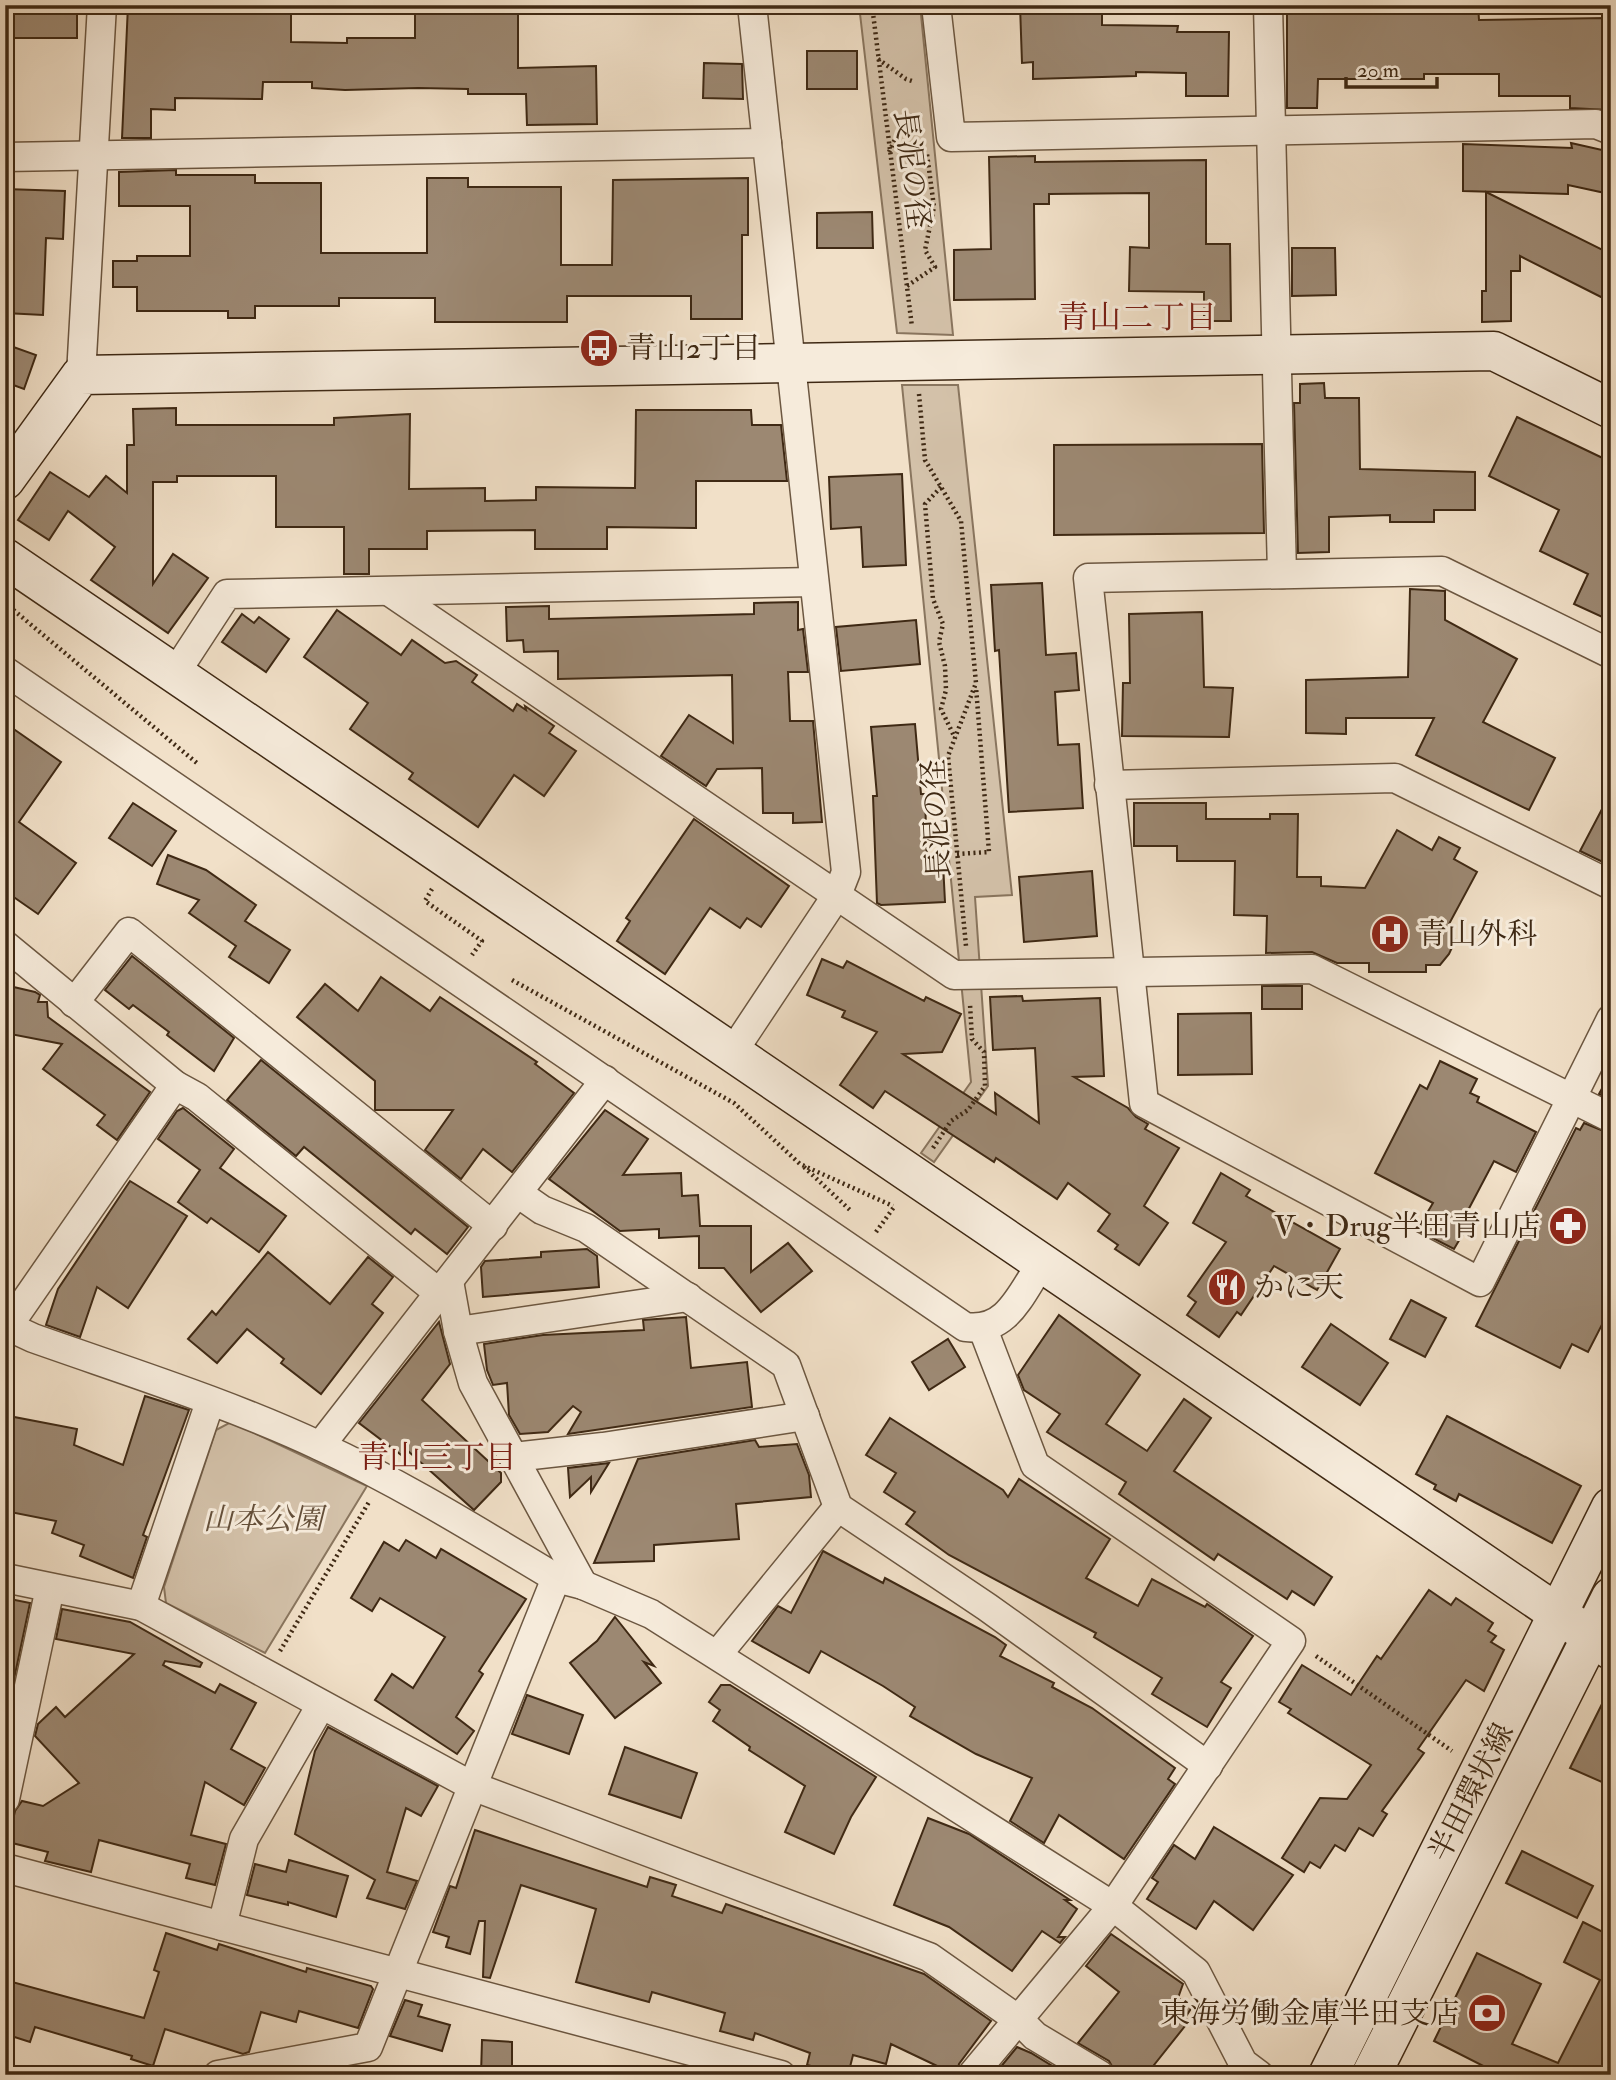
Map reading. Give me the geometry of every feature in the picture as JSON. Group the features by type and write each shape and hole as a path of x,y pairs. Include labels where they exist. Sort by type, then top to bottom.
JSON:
{"street":[{"path":"5,480 81,375 102,5"},
{"path":"732,1053 837,895 846,872 752,5"},
{"path":"936,5 929,115 951,137 1596,124 1611,131"},
{"path":"1268,5 1282,574"},
{"path":"5,157 767,143"},
{"path":"81,375 1276,352 1494,351 1611,409"},
{"path":"5,558 1601,1643"},
{"path":"1611,654 1441,572 1088,578 1144,1103 1480,1282 1611,1019"},
{"path":"174,675 227,594 814,583"},
{"path":"390,592 954,975 1312,969 1611,1118"},
{"path":"5,671 965,1327 983,1329 1000,1322 1041,1264"},
{"path":"1109,785 1395,778 1611,885"},
{"path":"74,1003 129,932 493,1226"},
{"path":"5,945 175,1085 197,1097 444,1287 473,1382 514,1457 570,1582 472,1786 368,2047 218,2075"},
{"path":"320,1446 519,1194 605,1080"},
{"path":"175,1085 7,1326 320,1446 384,1477 570,1582 651,1614 1113,1906 1196,1972 1246,2071"},
{"path":"519,1194 542,1210 586,1228 786,1365 838,1507 987,1607 1208,1766"},
{"path":"458,1331 688,1297"},
{"path":"972,2075 1113,1906 1291,1641 1035,1465 983,1329"},
{"path":"141,1606 210,1402"},
{"path":"514,1457 603,1447 805,1416"},
{"path":"717,1655 838,1507"},
{"name":"半田環状線","path":"1328,2075 1611,1507"},
{"path":"5,1578 141,1606 472,1786 929,1957 1019,2020 1035,2036 1100,2075"},
{"path":"5,1799 50,1588"},
{"name":"半田環状線","path":"1371,2075 1601,1643 1611,1597"},
{"path":"222,1926 244,1839 321,1705"},
{"path":"5,1868 781,2075"}],"path":[{"name":"長泥の径","path":"872,5 888,154 914,338"},
{"path":"878,58 906,79 918,82 920,93"},
{"path":"888,154 906,116 929,115"},
{"path":"906,287 935,267 925,250 934,206 926,141"},
{"name":"長泥の径","path":"919,388 925,460 961,521 976,683 948,756 969,975 972,1039 984,1052 985,1086 968,1110 951,1121 931,1150"},
{"path":"941,487 925,504 933,598 943,624 939,642 945,666 946,690 941,709 955,738"},
{"path":"5,603 200,769 166,748"},
{"path":"957,854 989,852 976,683"},
{"path":"425,901 481,942"},
{"path":"459,949 483,963"},
{"path":"507,976 734,1103 800,1164 894,1207"},
{"path":"875,1233 901,1196"},
{"path":"266,1673 384,1477"},
{"path":"1291,1641 1455,1753"}],"green space":[{"path":"859,5 920,5 953,335 897,333"},
{"path":"902,385 958,385 1012,895 975,897 988,1086 934,1162 921,1153 971,1082"},
{"name":"山本公園","path":"231,1422 367,1486 265,1653 166,1603 164,1587 216,1430"}],"building":[{"path":"5,5 77,5 77,38 5,38"},
{"path":"128,5 291,5 291,42 347,43 347,38 415,38 415,5 518,5 518,68 596,66 597,124 527,125 526,94 468,94 468,89 345,90 312,88 312,82 263,82 262,99 175,98 175,110 151,109 151,138 122,138"},
{"path":"1020,5 1102,5 1102,25 1178,26 1177,32 1229,32 1228,96 1186,96 1186,73 1136,72 1136,76 1033,79 1033,62 1022,63"},
{"path":"1287,5 1478,5 1479,20 1605,18 1609,110 1570,108 1570,96 1499,96 1499,74 1424,74 1424,79 1318,79 1317,108 1287,108"},
{"path":"807,51 857,51 857,89 807,89"},
{"path":"704,63 742,64 743,99 703,98"},
{"path":"1571,143 1611,152 1605,193 1568,185 1568,194 1463,191 1463,144 1572,148"},
{"path":"1035,156 1035,162 1206,160 1206,244 1230,244 1231,321 1204,321 1204,292 1129,291 1130,247 1149,248 1149,193 1049,194 1049,204 1034,204 1035,299 954,300 954,250 991,249 989,157"},
{"path":"176,170 176,175 255,175 255,183 321,183 321,253 427,253 427,178 468,178 468,187 561,187 561,265 612,265 613,180 748,178 748,235 742,235 742,319 691,319 691,296 567,296 567,322 435,322 435,298 339,298 339,306 255,306 255,318 228,318 228,311 137,311 137,287 113,287 113,261 137,261 137,256 190,256 190,206 119,206 119,172"},
{"path":"5,189 65,191 63,239 46,238 43,315 5,313"},
{"path":"1486,192 1611,254 1611,302 1520,256 1520,271 1511,271 1511,321 1482,322 1482,291 1486,291"},
{"path":"872,212 873,248 817,248 817,213"},
{"path":"1292,248 1335,248 1336,295 1292,296"},
{"path":"5,344 36,355 24,389 5,382"},
{"path":"1324,383 1325,398 1359,398 1360,469 1475,472 1475,510 1434,510 1434,522 1390,522 1390,515 1329,517 1329,552 1298,553 1294,403 1300,403 1300,384"},
{"path":"176,408 176,425 334,425 334,418 410,414 409,489 485,488 485,501 536,500 536,487 635,488 636,410 751,410 752,425 781,425 787,481 696,481 696,528 607,527 607,549 535,549 535,530 427,531 427,549 369,549 369,574 344,574 344,527 276,527 276,476 177,476 177,482 153,482 153,584 173,554 208,578 168,633 91,580 115,547 68,511 49,540 18,520 50,472 89,497 106,476 127,493 127,445 134,445 133,409"},
{"path":"1517,417 1611,462 1611,621 1574,604 1588,574 1540,551 1559,510 1489,476"},
{"path":"1262,444 1264,533 1054,535 1054,445"},
{"path":"902,474 906,565 863,567 861,527 831,529 829,477"},
{"path":"1042,583 1046,655 1076,653 1079,690 1055,692 1058,745 1079,744 1083,808 1009,812 999,650 995,651 991,585"},
{"path":"1410,589 1445,591 1445,620 1517,659 1483,722 1555,758 1529,810 1416,755 1434,718 1346,718 1346,734 1306,733 1306,680 1408,677"},
{"path":"798,602 798,630 803,629 808,672 788,672 790,721 813,721 822,822 793,823 793,813 763,813 762,768 717,769 706,786 661,756 689,715 733,743 732,675 558,679 558,651 524,652 523,640 507,641 506,607 549,606 549,619 754,614 754,603"},
{"path":"337,610 401,655 412,640 445,663 456,661 477,675 472,682 513,711 517,704 526,710 525,706 554,726 549,733 576,751 544,796 514,775 478,827 409,779 413,773 350,729 368,703 304,657"},
{"path":"1202,612 1204,687 1233,688 1229,737 1122,736 1123,683 1130,683 1129,614"},
{"path":"242,614 254,623 259,617 289,639 266,672 222,642"},
{"path":"916,620 920,664 841,671 836,627"},
{"path":"5,723 61,762 19,822 76,863 38,914 5,891"},
{"path":"915,724 921,794 925,794 927,864 943,863 945,902 881,905 877,903 873,796 877,796 871,727"},
{"path":"1611,792 1611,866 1580,851"},
{"path":"133,803 176,831 152,866 109,838"},
{"path":"1134,803 1206,803 1206,819 1270,819 1270,814 1298,814 1297,877 1321,877 1321,886 1365,888 1397,830 1432,850 1439,837 1460,848 1454,859 1477,872 1449,924 1455,941 1449,954 1440,965 1426,965 1426,972 1369,972 1369,963 1337,963 1312,952 1266,953 1267,916 1234,915 1235,861 1177,861 1177,846 1134,846"},
{"path":"694,819 789,886 761,927 747,918 740,928 710,908 665,974 617,941 630,921 626,918"},
{"path":"168,855 206,870 256,905 245,921 290,950 269,983 229,957 236,946 189,913 199,900 157,884"},
{"path":"1092,871 1097,936 1024,942 1019,877"},
{"path":"132,956 234,1038 214,1071 133,1005 129,1009 105,990"},
{"path":"822,959 843,968 847,961 924,1001 926,997 961,1014 942,1052 903,1054 996,1114 995,1093 1039,1123 1035,1048 993,1050 990,997 1022,996 1023,1001 1100,998 1104,1076 1074,1077 1128,1108 1148,1124 1145,1129 1179,1148 1144,1206 1168,1223 1139,1265 1115,1249 1118,1245 1098,1231 1110,1214 1068,1183 1057,1199 996,1158 994,1162 885,1091 873,1108 840,1085 877,1032 842,1017 845,1011 807,995"},
{"path":"381,977 430,1011 440,997 537,1062 535,1064 574,1093 512,1172 483,1149 461,1179 425,1150 453,1110 375,1110 375,1081 297,1017 325,984 358,1011"},
{"path":"5,985 40,995 38,1002 47,1002 48,1017 150,1092 117,1140 97,1125 105,1115 43,1069 62,1044 5,1033"},
{"path":"1262,986 1302,986 1302,1009 1262,1009"},
{"path":"1251,1013 1252,1074 1178,1075 1178,1014"},
{"path":"261,1060 468,1227 447,1254 415,1229 411,1234 304,1147 296,1156 227,1100"},
{"path":"1440,1061 1477,1079 1470,1093 1479,1097 1477,1102 1536,1132 1516,1172 1494,1161 1465,1216 1471,1220 1454,1249 1417,1230 1433,1203 1375,1173 1420,1085 1427,1089"},
{"path":"1611,1072 1611,1099 1599,1094"},
{"path":"183,1108 234,1149 220,1168 286,1216 259,1252 211,1218 207,1223 178,1202 200,1170 158,1139 177,1111"},
{"path":"605,1110 648,1139 623,1175 681,1173 682,1196 698,1195 700,1226 751,1226 751,1272 788,1243 812,1271 761,1312 724,1268 699,1268 699,1236 659,1238 659,1229 620,1231 549,1179"},
{"name":"V・Drug半田青山店","path":"1584,1123 1611,1134 1611,1307 1588,1352 1572,1344 1560,1368 1476,1326 1576,1128 1580,1130"},
{"path":"1221,1173 1250,1190 1246,1196 1340,1249 1317,1290 1274,1266 1241,1315 1237,1312 1219,1337 1187,1315 1196,1302 1188,1296 1226,1242 1193,1223"},
{"path":"130,1181 187,1216 128,1308 97,1287 80,1337 46,1325 58,1289"},
{"path":"587,1249 597,1256 599,1287 483,1297 481,1267 485,1261 541,1257 541,1252"},
{"path":"268,1252 330,1304 368,1257 393,1277 372,1304 383,1313 321,1394 281,1363 284,1359 247,1329 217,1363 188,1339 212,1311 216,1315"},
{"path":"1411,1300 1446,1318 1425,1357 1390,1339"},
{"path":"1059,1315 1140,1375 1106,1424 1147,1451 1184,1399 1211,1418 1174,1471 1332,1577 1314,1605 1292,1591 1287,1599 1218,1554 1214,1560 1119,1494 1126,1482 1047,1432 1060,1414 1024,1390 1018,1375"},
{"path":"686,1317 691,1368 747,1362 752,1407 568,1434 581,1412 573,1406 548,1432 520,1434 509,1415 507,1383 493,1385 487,1370 484,1344 543,1335 644,1330 643,1320"},
{"path":"439,1322 450,1364 422,1400 501,1473 501,1482 474,1510 408,1451 404,1457 359,1423"},
{"path":"1331,1324 1388,1363 1360,1405 1302,1367"},
{"path":"948,1339 965,1367 929,1390 912,1362"},
{"path":"145,1396 189,1410 143,1535 147,1537 133,1578 80,1556 84,1545 52,1533 56,1521 5,1511 5,1460 14,1417 77,1429 74,1445 123,1465"},
{"path":"1447,1416 1581,1486 1552,1543 1459,1494 1456,1501 1434,1489 1436,1485 1416,1474"},
{"path":"890,1418 1003,1490 1008,1497 1019,1479 1110,1539 1086,1578 1138,1606 1152,1579 1205,1607 1207,1604 1253,1636 1221,1682 1231,1688 1207,1727 1152,1694 1162,1678 1094,1637 1096,1633 949,1555 906,1524 915,1512 884,1492 896,1473 866,1455"},
{"path":"755,1440 759,1447 797,1444 809,1475 811,1497 736,1504 739,1539 654,1545 654,1561 594,1563 638,1459"},
{"path":"609,1463 591,1492 591,1477 570,1497 568,1468"},
{"path":"406,1540 436,1558 441,1549 526,1599 479,1671 483,1674 456,1717 474,1731 457,1754 375,1700 392,1674 413,1688 445,1637 380,1598 372,1611 351,1598 384,1542 399,1551"},
{"path":"823,1551 883,1583 885,1578 995,1637 1006,1645 1000,1656 1054,1683 1052,1687 1092,1708 1175,1768 1168,1779 1175,1784 1124,1859 1059,1815 1044,1843 1010,1821 1032,1778 976,1754 910,1716 915,1707 883,1686 821,1651 809,1673 752,1641 778,1606 791,1613"},
{"path":"1429,1590 1451,1605 1456,1598 1493,1623 1488,1631 1496,1636 1491,1642 1504,1650 1484,1691 1466,1680 1418,1749 1424,1753 1382,1811 1387,1814 1373,1836 1359,1828 1345,1851 1335,1845 1320,1868 1310,1862 1304,1872 1282,1858 1320,1798 1347,1799 1371,1765 1288,1713 1291,1709 1279,1702 1302,1665 1351,1695 1377,1656 1381,1659"},
{"path":"5,1598 30,1603 9,1703 5,1702"},
{"path":"62,1609 130,1622 202,1663 200,1667 165,1661 163,1665 215,1693 220,1684 256,1703 231,1749 265,1768 244,1805 205,1782 191,1835 226,1844 215,1885 186,1878 190,1864 99,1840 91,1872 45,1861 48,1852 8,1842 15,1811 22,1801 43,1806 79,1783 35,1736 38,1724 56,1707 65,1717 134,1654 56,1639"},
{"path":"615,1617 654,1666 644,1662 661,1683 615,1718 570,1663 597,1641"},
{"path":"721,1685 730,1685 876,1777 851,1817 834,1854 785,1832 805,1786 749,1750 750,1747 713,1721 720,1710 709,1702"},
{"path":"1611,1686 1611,1786 1570,1768"},
{"path":"527,1695 583,1715 569,1754 512,1734"},
{"path":"328,1727 438,1786 421,1816 406,1808 387,1872 417,1881 405,1909 367,1898 375,1880 295,1834 315,1751"},
{"path":"625,1747 697,1773 681,1818 609,1794"},
{"path":"928,1818 969,1834 1070,1900 1065,1900 1077,1909 1058,1937 1065,1937 1060,1943 1042,1931 1012,1971 949,1927 894,1905"},
{"path":"1214,1827 1293,1875 1253,1930 1214,1901 1196,1929 1147,1899 1158,1882 1152,1878 1174,1845 1195,1859"},
{"path":"475,1830 647,1887 650,1877 676,1885 672,1896 722,1913 726,1904 924,1974 991,2021 959,2064 956,2075 891,2044 886,2064 853,2055 848,2075 807,2065 810,2053 755,2033 753,2040 720,2031 725,2013 652,1992 649,2002 576,1982 596,1909 521,1885 490,1978 483,1977 485,1921 479,1921 470,1954 446,1947 449,1937 433,1932 450,1886 456,1888"},
{"path":"1522,1851 1593,1886 1577,1918 1506,1883"},
{"path":"289,1860 348,1876 336,1917 288,1902 288,1905 247,1895 255,1864 286,1872"},
{"path":"1583,1922 1611,1936 1611,2050 1599,2075 1501,2075 1434,2041 1477,1953 1541,1984 1512,2044 1558,2063 1600,1980 1564,1962"},
{"path":"166,1933 217,1950 219,1944 306,1972 307,1968 371,1986 373,1989 358,2028 299,2011 296,2022 261,2012 249,2052 243,2054 165,2029 153,2066 131,2059 132,2056 35,2027 30,2042 5,2034 5,1980 144,2018 159,1972 154,1970"},
{"path":"1111,1934 1183,1984 1178,1998 1192,2007 1185,2018 1189,2021 1146,2075 1117,2075 1109,2061 1078,2043 1119,1992 1086,1966"},
{"path":"405,2000 422,2005 418,2016 450,2025 442,2051 390,2036"},
{"path":"482,2040 512,2042 512,2075 481,2075"},
{"path":"1017,2047 1031,2053 1067,2075 994,2075"}],"place":[{"name":"青山2丁目","path":"599,348"},
{"name":"青山外科","path":"1390,934"},
{"name":"V・Drug半田青山店","path":"1568,1226"},
{"name":"かに天","path":"1227,1287"},
{"name":"東海労働金庫半田支店","path":"1487,2013"}],"district":[{"name":"青山二丁目","path":"1137,317"},
{"name":"青山三丁目","path":"437,1457"}]}
